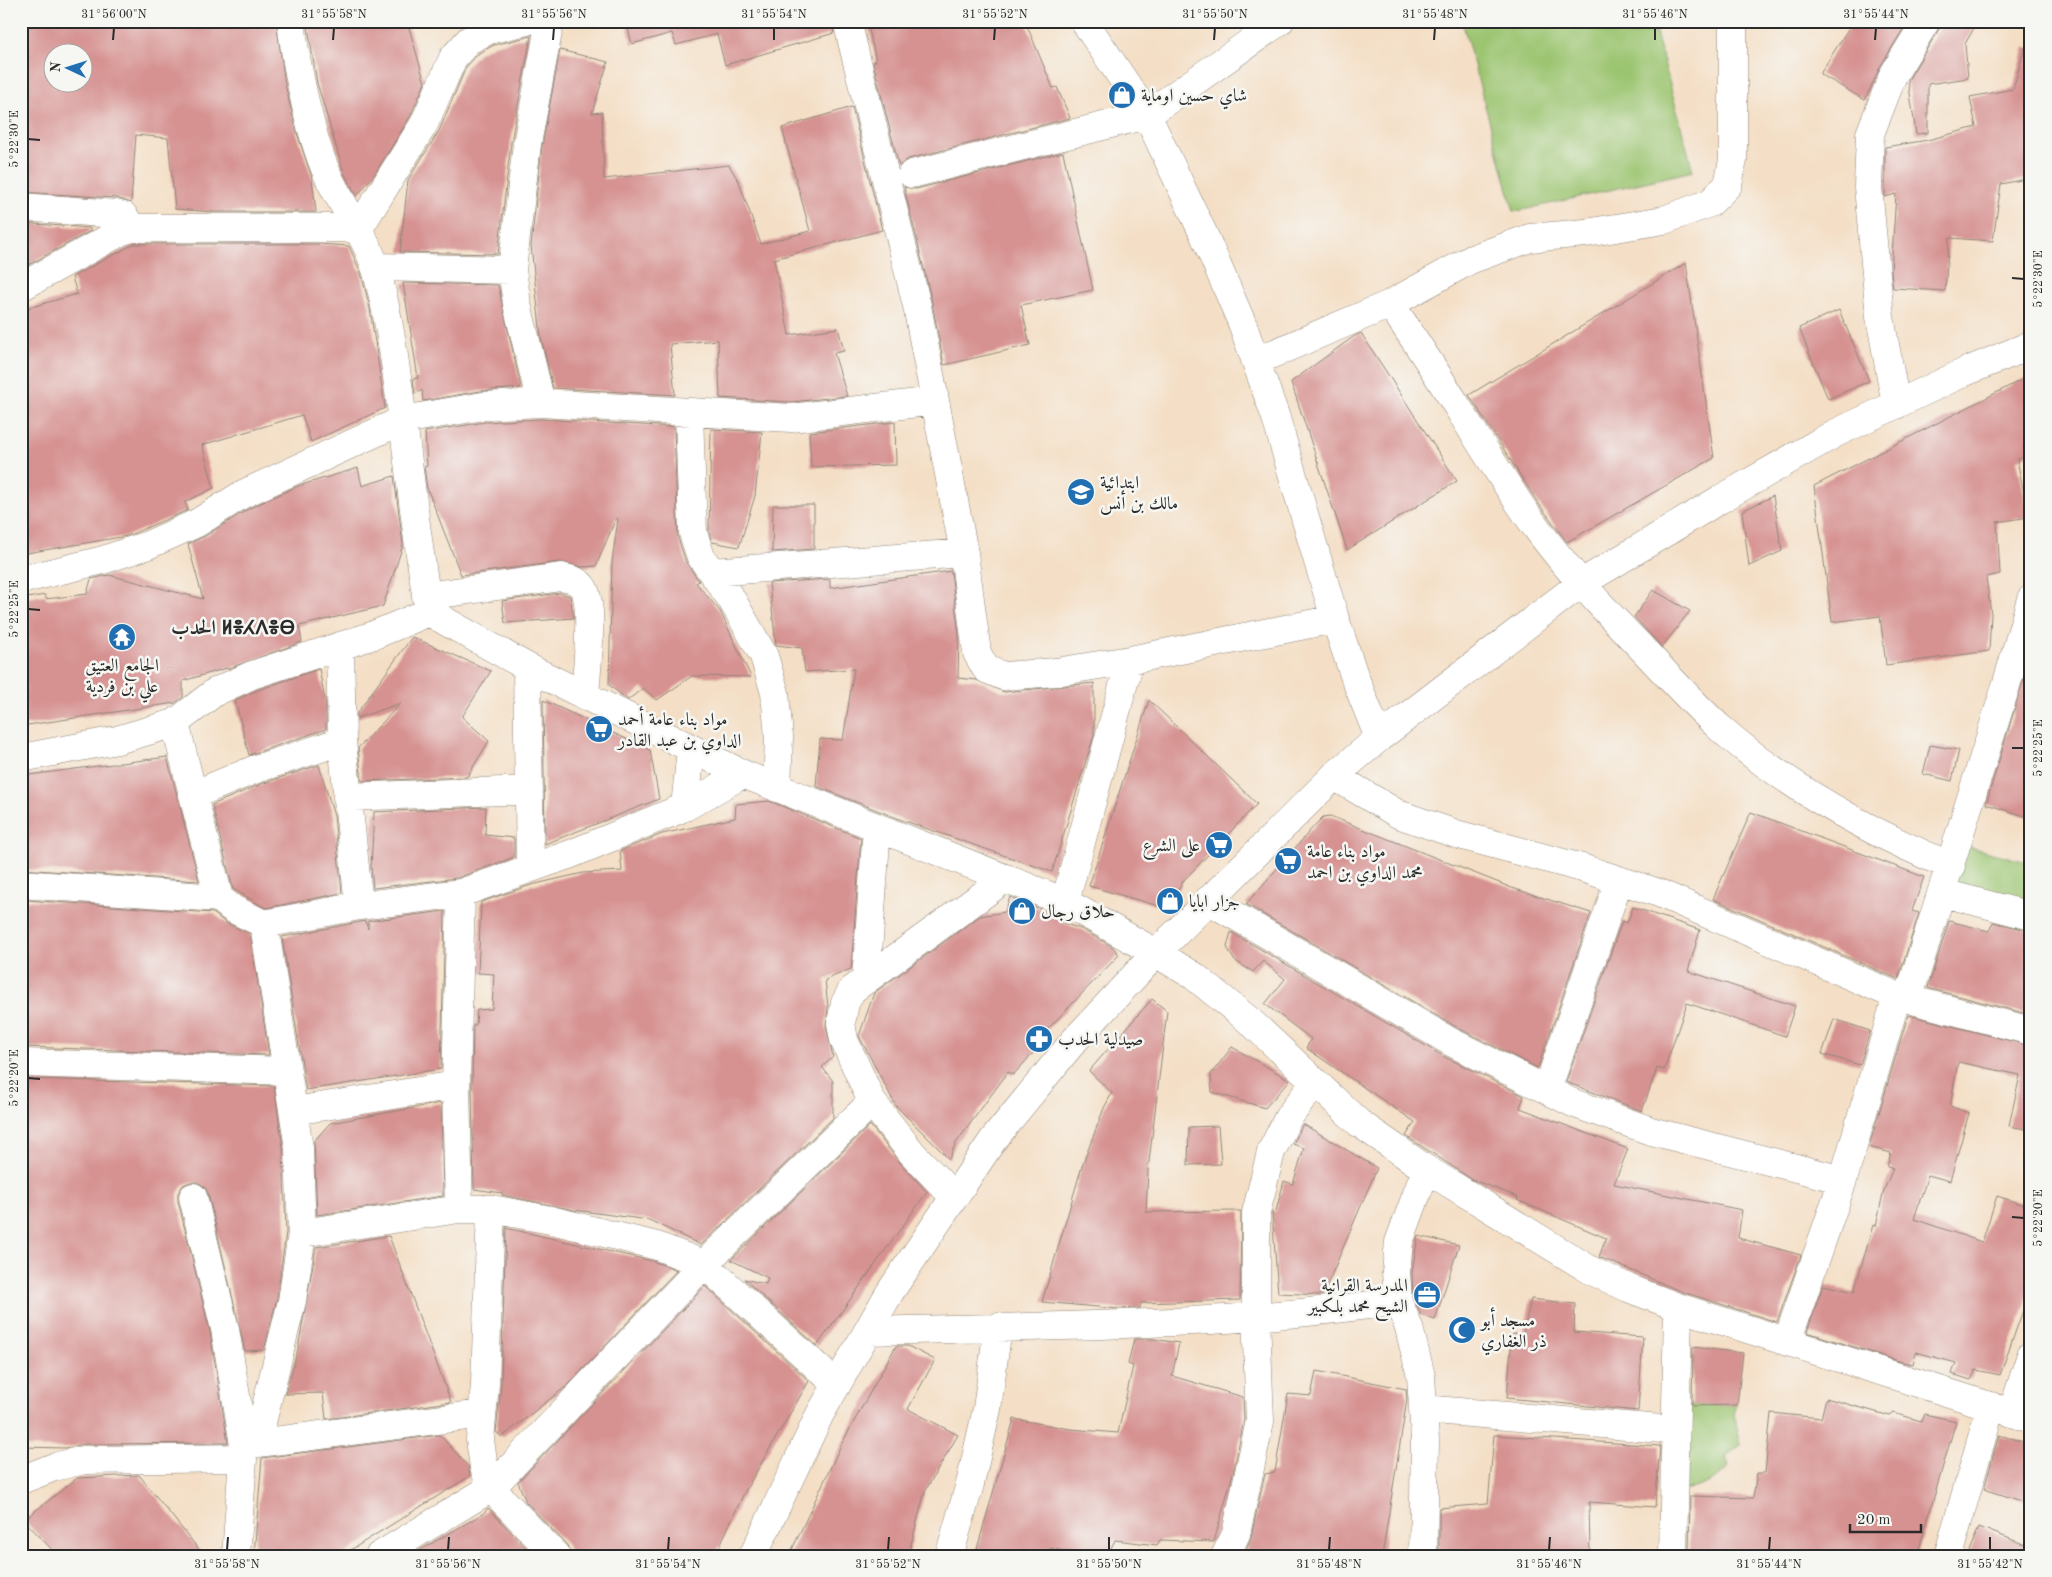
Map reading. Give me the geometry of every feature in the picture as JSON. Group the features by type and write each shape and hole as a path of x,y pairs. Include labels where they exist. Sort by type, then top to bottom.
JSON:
{"street":[{"path":"291,21 293,44 311,123 330,180 359,228 375,267 386,307 428,604 527,667 690,749 777,788 1065,902 1156,953 1194,976 1252,1022 1359,1122 1426,1169 1592,1271 1678,1308 2011,1413"},
{"path":"359,228 424,124 453,58 468,30 489,30 527,21"},
{"path":"542,403 518,304 512,270 527,144 550,21"},
{"path":"847,21 916,306 964,553 977,653 986,669 1003,676 1056,672 1130,660 1335,619"},
{"path":"1084,21 1147,115 1204,235 1242,323 1275,415 1335,619 1355,678 1379,738"},
{"path":"912,174 1147,115 1280,21"},
{"path":"1256,361 1390,304 1472,260 1530,238 1586,233 1664,220 1710,203 1728,185 1733,160 1733,21"},
{"path":"1896,405 1880,317 1868,188 1870,134 1893,75 1926,21"},
{"path":"21,207 116,214 124,216 132,228"},
{"path":"21,287 122,231 132,228 359,228"},
{"path":"375,267 512,270"},
{"path":"1390,304 1524,510 1580,584 1721,729 1780,774 1872,829 1904,846 1951,866"},
{"path":"753,1556 820,1414 890,1292 993,1140 1073,1042 1156,953 1334,776 1379,738 1580,584 1719,500 1834,434 2031,345"},
{"path":"21,580 103,560 148,544 197,523 243,494 403,420 483,406 542,403 791,418 935,401"},
{"path":"689,413 692,533 701,557 732,600 764,656 775,693 779,737 777,788"},
{"path":"712,572 964,553"},
{"path":"21,758 117,740 174,723 215,692 252,675 374,635 428,604 561,578 574,580 584,589 589,613 585,696"},
{"path":"1787,1342 1903,997 1943,893 2031,599"},
{"path":"340,646 342,741 359,906"},
{"path":"1065,902 1130,660"},
{"path":"527,667 530,868"},
{"path":"174,723 219,898"},
{"path":"192,794 256,769 342,741"},
{"path":"685,807 690,749"},
{"path":"21,884 219,898 233,909 264,924 359,906 461,893 571,854 685,807 743,774"},
{"path":"1334,776 1398,814 1456,834 1582,868 1658,893 1765,938 1863,983 1903,997 2031,1031"},
{"path":"347,796 529,790"},
{"path":"866,980 877,827"},
{"path":"954,1196 912,1153 872,1102 844,1040 841,1023 845,1003 852,990 1006,878"},
{"path":"1547,1090 1619,880"},
{"path":"458,1209 456,1085 461,893"},
{"path":"1943,893 2031,916"},
{"path":"1208,900 1451,1042 1572,1103 1652,1131 1843,1180"},
{"path":"236,1556 248,1449 292,1301 302,1233 300,1156 264,924"},
{"path":"21,1063 287,1071"},
{"path":"1225,1556 1236,1534 1260,1421 1256,1317 1256,1213 1271,1152 1288,1118 1316,1082"},
{"path":"294,1111 456,1085"},
{"path":"379,1556 491,1488 704,1264 872,1102"},
{"path":"1423,1556 1423,1409 1421,1376 1409,1328 1398,1301 1396,1272 1399,1242 1426,1169"},
{"path":"193,1196 224,1329 248,1449"},
{"path":"302,1233 458,1209 491,1209 620,1236 657,1246 704,1264 837,1385"},
{"path":"491,1209 480,1440 484,1467 491,1488 556,1556"},
{"path":"868,1331 1256,1317 1323,1312 1398,1301"},
{"path":"1673,1556 1674,1430 1678,1308"},
{"path":"949,1556 970,1484 987,1409 998,1327"},
{"path":"1948,1556 2011,1413 2031,1355"},
{"path":"1423,1409 1674,1430"},
{"path":"21,1480 54,1467 84,1460 248,1449 482,1414"}],"green space":[{"path":"1462,21 1653,21 1693,171 1514,212"},
{"path":"1961,845 2031,863 2031,907 1951,886"},
{"path":"1737,1405 1734,1414 1741,1445 1726,1456 1729,1468 1707,1484 1680,1490 1681,1406"}],"building":[{"path":"21,21 276,21 285,84 296,130 312,178 316,212 214,212 175,209 168,138 136,135 131,203 117,198 21,192"},
{"path":"307,21 407,21 425,83 410,117 374,175 357,196 344,173 317,83"},
{"path":"626,21 832,21 834,33 725,65 717,34 676,45 672,33 632,44"},
{"path":"867,21 1025,21 1053,88 1057,87 1070,118 908,159 899,166 873,62 876,61"},
{"path":"1853,21 1908,21 1880,67 1865,100 1820,74"},
{"path":"1942,21 1978,21 1965,44 1968,78 1928,84 1928,133 1916,134 1908,80"},
{"path":"531,36 511,142 498,254 400,252 408,180 439,131 466,67 479,53 494,45"},
{"path":"2025,47 2031,48 2031,178 2001,184 1993,241 1949,238 1945,291 1893,288 1891,271 1896,194 1885,197 1885,147 1928,140 1976,127 1970,97 2013,89"},
{"path":"560,50 608,62 592,113 602,112 604,179 729,165 739,182 761,244 810,231 782,128 852,107 882,230 774,259 789,335 838,328 844,351 834,353 847,396 791,402 720,398 718,340 670,344 675,395 553,388 541,337 531,246 542,146"},
{"path":"1063,152 1093,290 1021,305 1030,345 944,365 932,302 904,187 916,189"},
{"path":"21,223 90,228 90,231 21,269"},
{"path":"134,244 318,244 349,246 361,273 370,309 385,408 311,442 302,415 202,445 214,488 185,502 188,510 127,536 21,554 21,310 77,294 72,277"},
{"path":"1686,263 1714,458 1567,542 1536,500 1469,395"},
{"path":"403,283 498,285 521,388 480,391 423,401 422,390 415,394 413,379 418,378"},
{"path":"1839,310 1869,381 1828,399 1799,328"},
{"path":"1361,333 1457,481 1347,550 1291,382"},
{"path":"2031,375 2031,453 2017,460 2029,517 1997,522 2000,574 1986,577 1991,614 1989,651 1886,665 1880,616 1832,622 1814,486"},
{"path":"541,419 674,427 678,538 686,562 699,581 696,583 720,611 751,677 692,676 657,700 643,688 628,700 609,685 612,562 618,519 616,518 596,566 583,567 559,562 461,575 427,488 424,467 427,466 425,432 485,422"},
{"path":"895,422 896,465 811,467 809,432"},
{"path":"711,429 762,432 755,496 739,547 712,542 709,532"},
{"path":"358,468 362,486 394,476 403,545 383,606 299,626 302,642 227,669 183,681 183,697 175,703 21,726 21,599 45,595 46,599 87,594 91,579 109,575 203,599 188,544 205,536 250,508 298,486"},
{"path":"1773,496 1782,551 1749,566 1742,511"},
{"path":"773,505 814,505 814,549 772,552"},
{"path":"951,571 959,637 958,678 977,680 1004,692 1094,683 1094,735 1052,872 902,820 816,786 820,739 843,740 854,669 805,672 802,648 776,645 769,583 830,579 830,588"},
{"path":"1653,590 1690,611 1662,647 1634,617"},
{"path":"560,593 570,596 574,618 505,623 502,601"},
{"path":"412,637 491,671 462,717 489,741 467,777 362,781 358,748 401,703 357,718 357,713"},
{"path":"2029,661 2031,661 2031,818 1986,804"},
{"path":"319,669 326,705 326,729 249,755 235,700"},
{"path":"543,700 590,722 592,739 607,738 607,730 650,750 659,799 545,844"},
{"path":"1149,700 1257,804 1183,881 1169,909 1089,886"},
{"path":"1930,745 1959,750 1952,781 1923,774"},
{"path":"167,757 199,881 21,869 21,776"},
{"path":"319,765 334,816 342,893 266,908 233,889 212,805 261,784"},
{"path":"769,801 861,838 851,969 825,980 828,1007 826,1026 833,1057 822,1067 833,1081 833,1118 701,1245 649,1220 574,1210 502,1195 502,1193 474,1189 473,1025 476,1025 477,1010 492,1009 494,974 478,973 481,902 531,885 583,873 622,871 620,851 662,834 735,818 736,804"},
{"path":"486,807 485,835 514,838 514,857 457,878 373,888 371,867 374,812"},
{"path":"1751,812 1924,877 1912,911 1919,913 1898,979 1713,899"},
{"path":"1330,816 1512,888 1591,913 1538,1068 1458,1028 1246,904 1316,824 1323,817"},
{"path":"1010,897 1062,918 1060,922 1081,929 1113,947 1119,955 1045,1032 1048,1037 1013,1075 1008,1072 956,1143 949,1159 896,1106 859,1036 874,993 980,916 1005,912"},
{"path":"25,900 213,913 226,923 250,934 269,1055 24,1047"},
{"path":"1633,907 1700,930 1688,971 1795,1006 1785,1036 1687,1003 1664,1070 1657,1068 1642,1111 1566,1082 1622,921 1627,923"},
{"path":"445,911 441,1069 306,1090 282,937 365,921 368,929 368,921"},
{"path":"1949,921 1989,931 1993,922 2031,931 2031,1015 1928,988"},
{"path":"1231,932 1443,1056 1524,1096 1520,1108 1628,1149 1614,1184 1742,1210 1738,1238 1801,1255 1777,1322 1683,1292 1599,1257 1606,1238 1517,1200 1518,1197 1473,1180 1406,1136 1415,1122 1306,1048 1311,1039 1265,1004 1285,979 1263,961 1253,972 1234,960 1227,947"},
{"path":"1152,999 1167,1011 1148,1170 1146,1212 1241,1211 1240,1300 1141,1303 1140,1308 1119,1309 1042,1302 1082,1166 1104,1108 1112,1093 1089,1071"},
{"path":"1908,1015 2031,1046 2031,1130 2009,1126 2020,1075 1958,1062 1950,1106 1969,1113 1950,1181 1928,1175 1914,1219 1982,1242 1997,1196 2031,1207 2031,1288 2000,1375 1976,1370 1971,1380 1952,1374 1956,1363 1916,1352 1913,1364 1902,1362 1807,1332 1823,1285 1854,1292 1873,1225 1876,1226 1883,1193 1893,1168 1887,1167 1891,1153 1869,1147"},
{"path":"1834,1019 1870,1031 1860,1065 1822,1054"},
{"path":"1232,1047 1290,1080 1265,1108 1212,1092 1211,1074"},
{"path":"21,1079 274,1086 283,1149 286,1232 277,1298 264,1350 245,1351 208,1193 204,1186 197,1182 190,1182 183,1185 178,1193 178,1201 210,1332 228,1443 84,1444 66,1448 21,1447"},
{"path":"441,1103 443,1196 317,1215 314,1141 330,1123"},
{"path":"1303,1124 1377,1168 1323,1295 1278,1293 1272,1212 1276,1211 1284,1181 1293,1184 1304,1148 1293,1144"},
{"path":"870,1125 900,1163 927,1192 817,1346 744,1279 766,1284 768,1278 731,1260"},
{"path":"1218,1126 1221,1164 1188,1165 1189,1127"},
{"path":"506,1228 652,1261 677,1270 568,1385 502,1437 496,1432 501,1385"},
{"path":"389,1236 451,1402 326,1419 323,1393 285,1394 298,1349 316,1247"},
{"name":"المدرسة القرانية الشيح محمد بلكبير","path":"1418,1236 1459,1245 1435,1320 1421,1315 1413,1297 1412,1272"},
{"path":"705,1286 809,1381 744,1493 715,1556 571,1556 567,1545 526,1502 518,1482"},
{"path":"1531,1299 1575,1304 1574,1332 1643,1337 1638,1411 1507,1398 1512,1334 1523,1334"},
{"path":"1134,1339 1153,1339 1179,1343 1172,1376 1243,1397 1244,1420 1233,1473 1214,1542 1160,1540 1157,1545 1115,1540 1107,1556 1089,1556 1050,1548 1049,1556 975,1556 1014,1419 1070,1429 1118,1433 1133,1366 1128,1364"},
{"path":"896,1346 908,1346 935,1360 908,1409 958,1435 925,1491 908,1556 892,1556 860,1549 856,1556 789,1556 842,1443"},
{"path":"1693,1347 1743,1353 1737,1405 1692,1406"},
{"path":"1316,1371 1406,1389 1407,1400 1382,1556 1247,1556 1247,1547 1265,1474 1275,1472 1288,1394 1311,1396"},
{"path":"1826,1398 1890,1416 1894,1413 1921,1421 1925,1414 1956,1421 1917,1556 1689,1556 1690,1496 1753,1498 1757,1473 1765,1473 1771,1413 1821,1418"},
{"path":"440,1435 468,1466 470,1476 341,1556 254,1556 262,1458"},
{"path":"1494,1435 1660,1446 1655,1507 1589,1502 1590,1556 1439,1556 1439,1508 1488,1504"},
{"path":"1999,1435 2031,1444 2031,1504 1984,1489"},
{"path":"139,1475 204,1556 58,1556 24,1520 77,1478"},
{"path":"488,1508 534,1556 410,1556 484,1513"},
{"path":"1979,1527 2031,1547 2031,1556 1967,1556"}],"place":[{"name":"شاي حسين اوماية","path":"1122,95"},
{"name":"ابتدائية مالك بن أنس","path":"1081,492"},
{"name":"الجامع العتيق علي بن فردية","path":"122,637"},
{"name":"مواد بناء عامة أحمد الداوي بن عبد القادر","path":"599,729"},
{"name":"على الشرع","path":"1219,845"},
{"name":"مواد بناء عامة محمد الداوي بن احمد","path":"1288,861"},
{"name":"جزار ابايا","path":"1170,901"},
{"name":"حلاق رجال","path":"1022,911"},
{"name":"صيدلية الحدب","path":"1039,1039"},
{"name":"المدرسة القرانية الشيح محمد بلكبير","path":"1427,1295"},
{"name":"مسجد أبو ذر الغفاري","path":"1462,1330"}],"district":[{"name":"الحدب ⵍⴻⵃⴷⴻⴱ","path":"233,627"}]}
